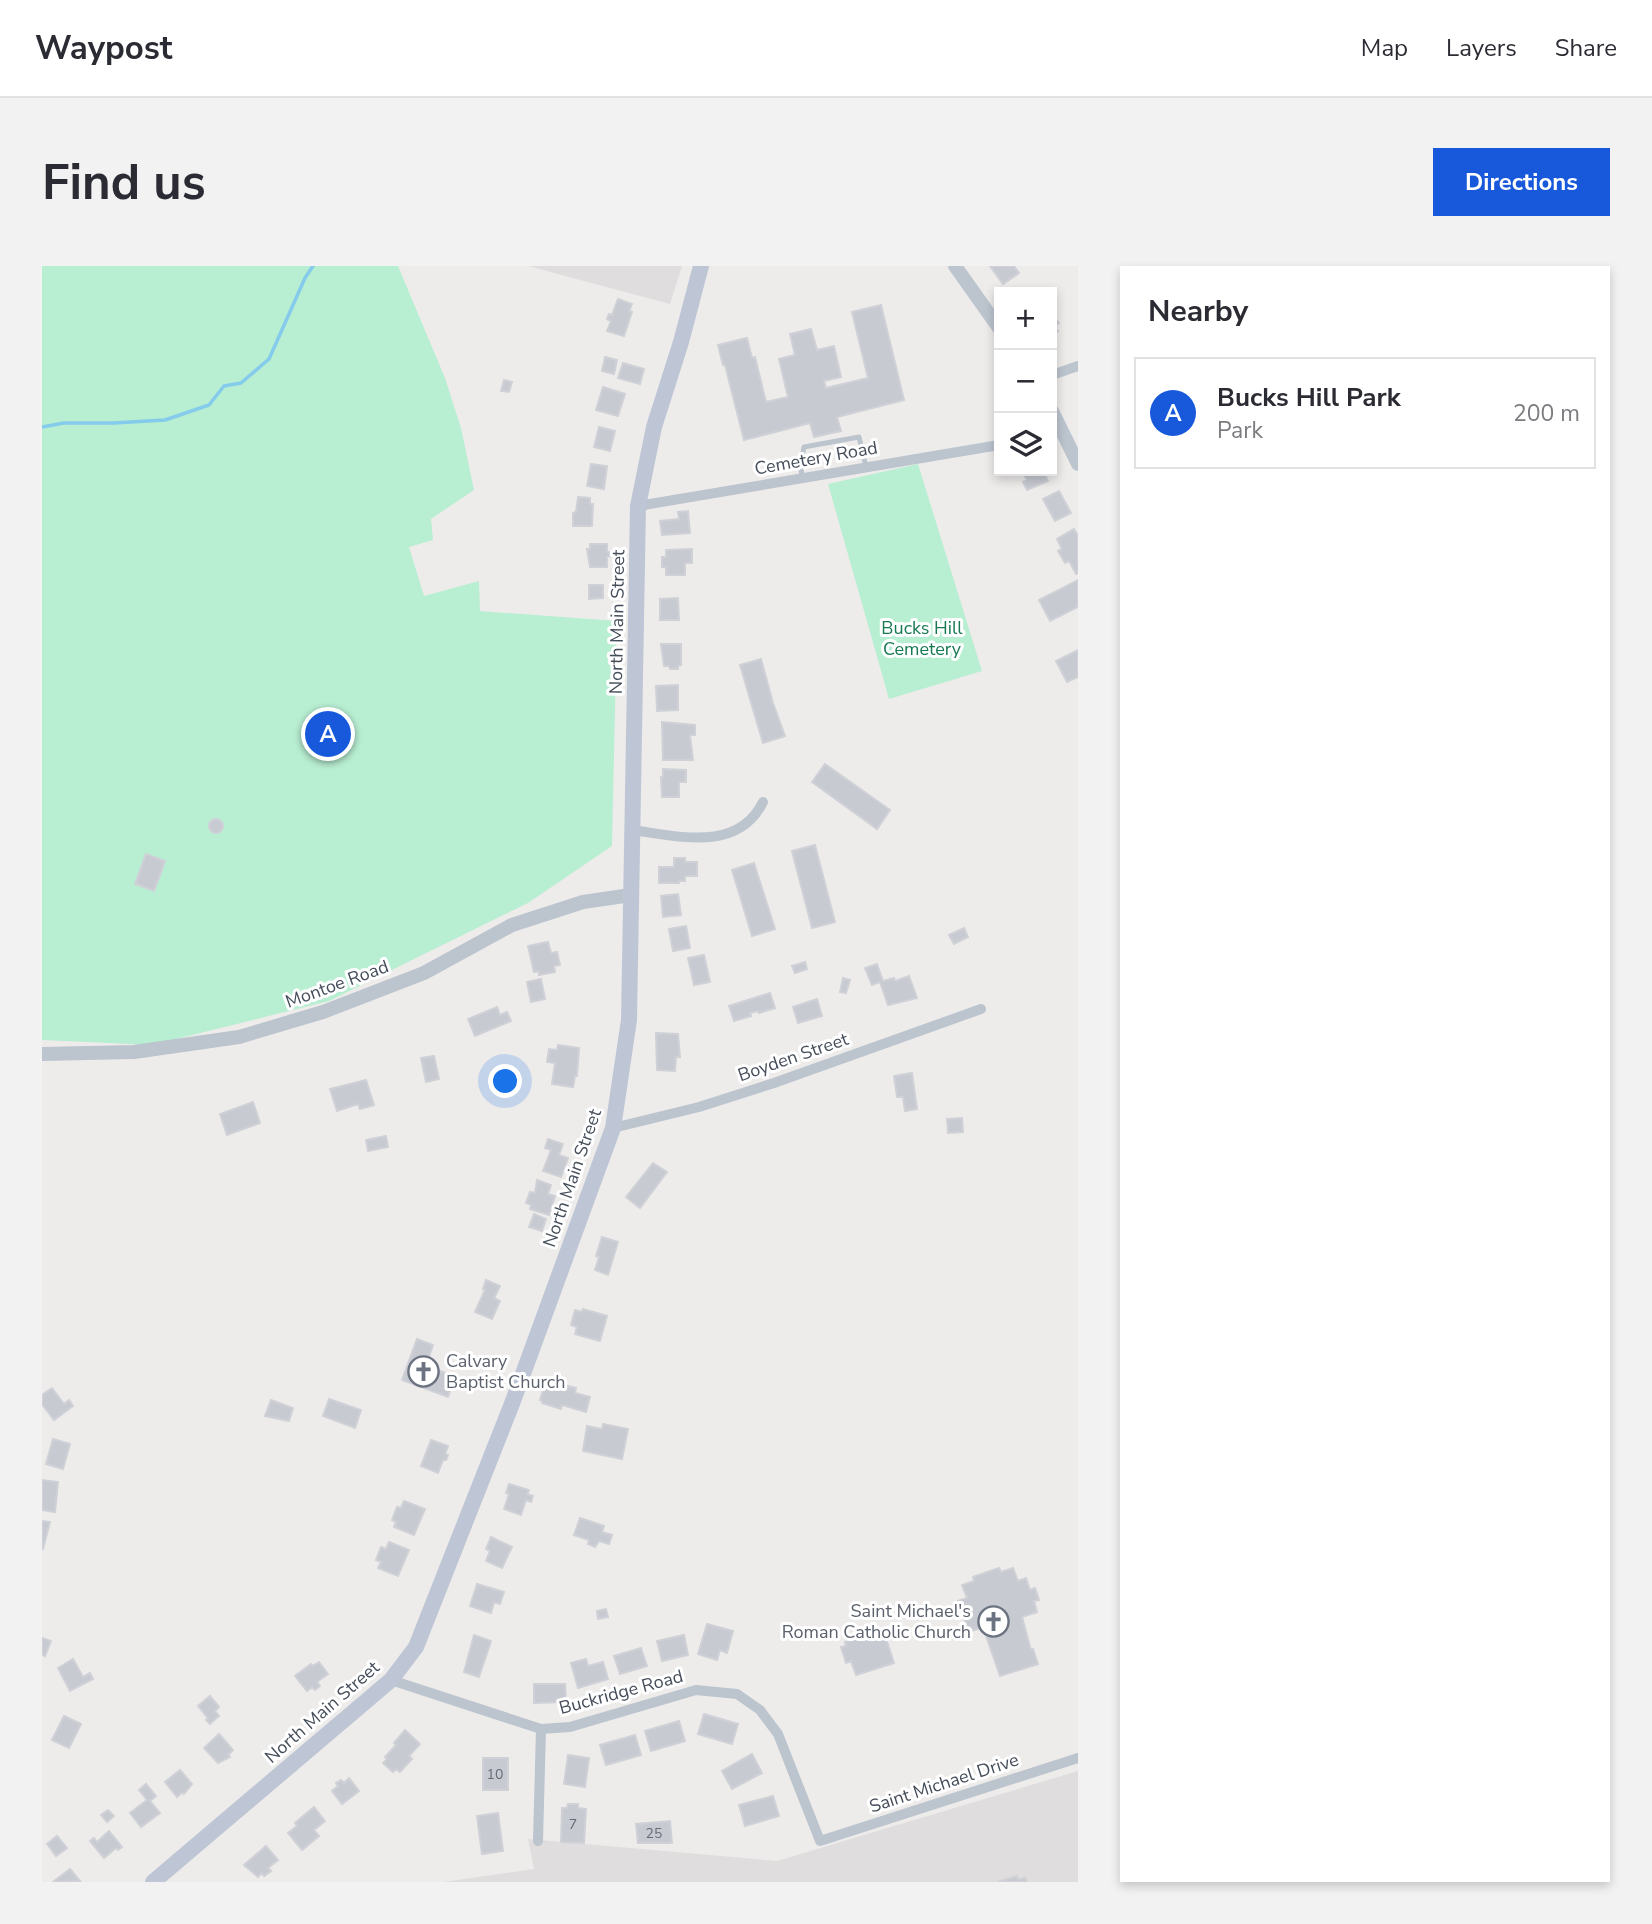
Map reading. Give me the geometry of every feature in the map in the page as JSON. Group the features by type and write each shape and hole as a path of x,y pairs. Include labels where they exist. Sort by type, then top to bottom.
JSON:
{"main road":[{"name":"North Main Street","path":"153,1882 391,1680 416,1647 513,1401 613,1128 629,1020 638,506 654,427 701,266"}],"street":[{"path":"955,266 994,321"},
{"path":"1057,373 1078,366"},
{"path":"1052,413 1058,435 1078,464"},
{"name":"Cemetery Road","path":"638,506 994,446"},
{"path":"632,830 679,836 717,837 742,829 757,816 763,802"},
{"name":"Montoe Road","path":"42,1054 134,1052 239,1037 323,1012 424,973 512,925 583,902 631,895"},
{"name":"Boyden Street","path":"613,1128 699,1107 774,1083 981,1009"},
{"name":"Buckridge Road","path":"391,1680 541,1729 570,1727 696,1690 737,1694 760,1710 778,1734 820,1841"},
{"path":"538,1841 541,1729"},
{"name":"Saint Michael Drive","path":"820,1841 1078,1758"}],"lane":[{"path":"803,478 800,467 804,447 859,437 866,467"}],"shaded area":[{"path":"528,266 682,266 670,304"},
{"path":"1078,1771 1078,1882 443,1882 534,1869 528,1839 777,1861"}],"green space":[{"path":"42,266 398,266 445,378 461,428 474,490 431,519 433,540 409,547 424,596 479,581 480,611 617,621 612,846 528,903 329,1001 152,1045 42,1040"},
{"name":"Bucks Hill Cemetery","path":"918,464 982,671 889,699 828,484"}],"building":[{"path":"990,266 1014,266 1019,273 1003,284"},
{"path":"618,299 632,304 624,336 607,331 611,321 607,319 609,314 612,315"},
{"path":"881,305 904,400 837,417 841,431 814,437 810,423 744,440 718,345 747,338 752,358 755,357 766,402 788,397 779,359 795,355 790,334 811,329 817,350 834,346 841,377 824,381 826,388 868,378 852,312"},
{"path":"605,357 617,360 614,374 602,371"},
{"path":"623,363 644,369 640,384 618,378"},
{"path":"504,380 512,382 509,392 501,391"},
{"path":"603,387 625,394 618,416 596,410"},
{"path":"599,427 615,431 610,451 594,447"},
{"path":"591,464 607,466 604,489 587,486"},
{"path":"1025,476 1046,476 1048,481 1027,490 1023,482 1027,480"},
{"path":"1059,491 1071,513 1055,521 1043,499"},
{"path":"578,497 590,498 590,504 593,504 592,526 573,526 573,513 576,512"},
{"path":"688,511 690,533 662,535 660,521 679,519 678,512"},
{"path":"1074,529 1078,536 1076,574 1069,561 1065,563 1058,551 1062,549 1057,539"},
{"path":"590,544 607,544 610,556 607,557 607,567 590,567 587,549 590,549"},
{"path":"692,549 692,563 685,563 685,575 666,575 666,567 662,567 662,557 666,557 666,550"},
{"path":"1078,580 1078,607 1050,621 1039,600"},
{"path":"589,585 603,585 603,598 589,599"},
{"path":"678,598 679,620 660,620 660,599"},
{"path":"661,644 681,644 681,665 678,669 664,666"},
{"path":"1078,650 1078,677 1067,682 1056,661"},
{"path":"761,659 785,736 763,743 740,665"},
{"path":"678,685 678,710 657,711 656,686"},
{"path":"662,722 695,725 695,735 690,735 693,760 663,760"},
{"path":"825,764 890,810 877,829 812,782"},
{"path":"663,769 686,770 686,782 679,782 679,797 662,797"},
{"path":"213,819 219,819 223,826 219,833 213,833 209,829 209,823"},
{"path":"815,845 835,922 812,928 792,851"},
{"path":"146,854 165,861 154,891 135,884"},
{"path":"674,858 697,862 697,876 685,876 685,881 679,883 659,883 659,867 674,867"},
{"path":"754,863 775,929 752,936 732,870"},
{"path":"678,894 681,915 663,917 661,896"},
{"path":"686,926 690,948 673,951 669,929"},
{"path":"964,928 968,937 954,944 949,935"},
{"path":"548,942 551,953 557,952 560,965 554,966 555,972 539,975 539,971 534,972 528,946"},
{"path":"704,955 710,982 694,985 688,958"},
{"path":"805,962 807,969 795,973 792,966"},
{"path":"877,964 883,981 894,978 895,981 909,976 917,998 888,1005 880,982 872,985 865,968"},
{"path":"843,978 850,980 846,993 840,992"},
{"path":"541,979 545,999 531,1002 527,982"},
{"path":"770,993 775,1008 750,1013 751,1016 734,1021 729,1006"},
{"path":"817,999 822,1016 798,1023 793,1007"},
{"path":"497,1007 500,1015 507,1012 511,1021 475,1036 468,1019"},
{"path":"656,1033 678,1034 680,1057 676,1057 675,1071 657,1070"},
{"path":"558,1045 579,1048 577,1076 573,1087 552,1084 555,1063 547,1062 549,1049 557,1050"},
{"path":"434,1056 439,1079 426,1082 421,1058"},
{"path":"912,1073 917,1109 905,1111 903,1097 897,1097 894,1076"},
{"path":"366,1080 374,1105 360,1109 358,1104 337,1111 330,1089"},
{"path":"253,1102 260,1123 227,1135 220,1114"},
{"path":"962,1118 963,1132 948,1133 947,1119"},
{"path":"386,1136 388,1147 368,1151 366,1140"},
{"path":"548,1139 563,1144 559,1155 568,1158 561,1177 543,1171 551,1150 545,1148"},
{"path":"653,1163 667,1172 640,1208 626,1197"},
{"path":"537,1180 551,1185 548,1194 555,1196 549,1215 530,1209 531,1205 526,1203 530,1192 535,1193"},
{"path":"534,1214 546,1219 542,1231 529,1227"},
{"path":"602,1237 618,1242 608,1275 595,1270"},
{"path":"486,1280 500,1286 494,1298 500,1301 492,1319 475,1312 485,1290"},
{"path":"583,1309 607,1316 600,1341 575,1334 577,1327 571,1325 575,1310 582,1312"},
{"name":"Calvary Baptist Church","path":"417,1339 433,1345 426,1366 455,1376 448,1397 402,1380"},
{"path":"546,1381 563,1389 564,1385 576,1388 575,1393 590,1397 586,1412 542,1403 540,1400"},
{"path":"52,1388 64,1404 69,1400 73,1406 54,1420 42,1404 42,1395"},
{"path":"329,1399 361,1410 355,1428 323,1416"},
{"path":"271,1400 293,1408 289,1421 265,1416"},
{"path":"603,1424 628,1429 622,1459 583,1451 587,1426 602,1429"},
{"path":"53,1439 70,1444 63,1469 46,1464"},
{"path":"431,1440 448,1446 445,1454 448,1455 438,1473 421,1466"},
{"path":"42,1480 58,1482 55,1512 42,1510"},
{"path":"509,1484 529,1490 527,1494 533,1496 531,1502 526,1500 521,1515 504,1509"},
{"path":"404,1501 425,1509 414,1535 394,1527 396,1522 392,1520 397,1507 401,1508"},
{"path":"580,1518 604,1526 602,1532 612,1535 609,1544 599,1541 595,1547 588,1544 589,1540 574,1535"},
{"path":"42,1521 50,1522 43,1549 42,1549"},
{"path":"491,1537 512,1547 502,1568 486,1561 490,1551 486,1549"},
{"path":"389,1542 409,1550 398,1576 378,1568 381,1562 376,1560 381,1547 386,1549"},
{"name":"Saint Michael's Roman Catholic Church","path":"999,1568 1001,1572 1013,1568 1018,1581 1026,1578 1030,1590 1035,1588 1039,1600 1034,1601 1037,1612 1022,1617 1031,1650 1033,1649 1038,1664 1000,1676 983,1627 969,1632 958,1601 967,1598 962,1585 974,1581 973,1577"},
{"path":"477,1584 504,1592 500,1604 494,1602 491,1613 470,1606"},
{"path":"606,1609 608,1617 598,1619 597,1611"},
{"path":"707,1624 733,1631 727,1653 720,1650 717,1660 698,1654"},
{"path":"883,1629 894,1663 856,1675 851,1661 846,1663 841,1647 846,1646 845,1642"},
{"path":"474,1635 491,1641 479,1677 464,1672"},
{"path":"684,1635 688,1655 662,1661 657,1641"},
{"path":"42,1638 51,1641 45,1656 42,1655"},
{"path":"641,1648 647,1666 620,1674 614,1656"},
{"path":"73,1659 83,1677 90,1673 93,1679 70,1691 58,1668"},
{"path":"586,1659 588,1666 603,1662 608,1679 578,1688 571,1663"},
{"path":"319,1662 328,1674 317,1682 320,1686 307,1691 295,1676 311,1664 313,1666"},
{"path":"534,1684 565,1684 566,1702 534,1703"},
{"path":"210,1696 219,1707 215,1711 219,1716 210,1724 198,1706"},
{"path":"704,1714 738,1724 732,1744 698,1734"},
{"path":"64,1716 81,1724 69,1748 52,1740"},
{"path":"679,1721 685,1741 651,1751 645,1731"},
{"path":"405,1730 420,1744 409,1756 412,1759 400,1772 396,1769 393,1772 383,1763"},
{"path":"219,1734 233,1750 228,1755 230,1757 218,1763 204,1748"},
{"path":"635,1735 641,1755 606,1765 600,1745"},
{"path":"752,1754 762,1773 732,1789 722,1771"},
{"path":"568,1755 589,1758 585,1787 564,1784"},
{"path":"483,1758 508,1758 508,1790 483,1790"},
{"path":"180,1770 192,1784 184,1794 183,1792 177,1797 165,1782"},
{"path":"349,1778 359,1791 342,1804 332,1791 338,1786 336,1783 341,1780 344,1783"},
{"path":"146,1784 156,1796 150,1801 160,1813 141,1827 130,1813 147,1800 139,1790"},
{"path":"773,1796 779,1816 745,1826 739,1805"},
{"path":"568,1804 578,1804 578,1808 586,1809 584,1843 561,1842 562,1808 567,1808"},
{"path":"314,1807 325,1821 314,1830 319,1836 302,1850 288,1833 297,1826 295,1823"},
{"path":"108,1810 114,1816 107,1822 101,1815"},
{"path":"498,1813 503,1851 482,1854 477,1816"},
{"path":"670,1821 672,1843 638,1843 636,1824"},
{"path":"109,1831 122,1847 118,1850 116,1848 104,1858 90,1841 94,1838 97,1842"},
{"path":"57,1836 67,1848 56,1856 47,1844"},
{"path":"266,1846 278,1860 268,1868 271,1871 258,1877 244,1865"},
{"path":"70,1869 80,1881 53,1882"},
{"path":"1017,1876 1018,1880 1025,1878 1027,1882 998,1882"}],"waterway":[{"path":"42,427 64,423 165,420 209,405 224,386 241,383 269,359 313,266"}],"place":[{"name":"Bucks Hill Park","path":"328,734"},
{"name":"Calvary Baptist Church","path":"423,1371"},
{"name":"Saint Michael's Roman Catholic Church","path":"994,1621"}]}
